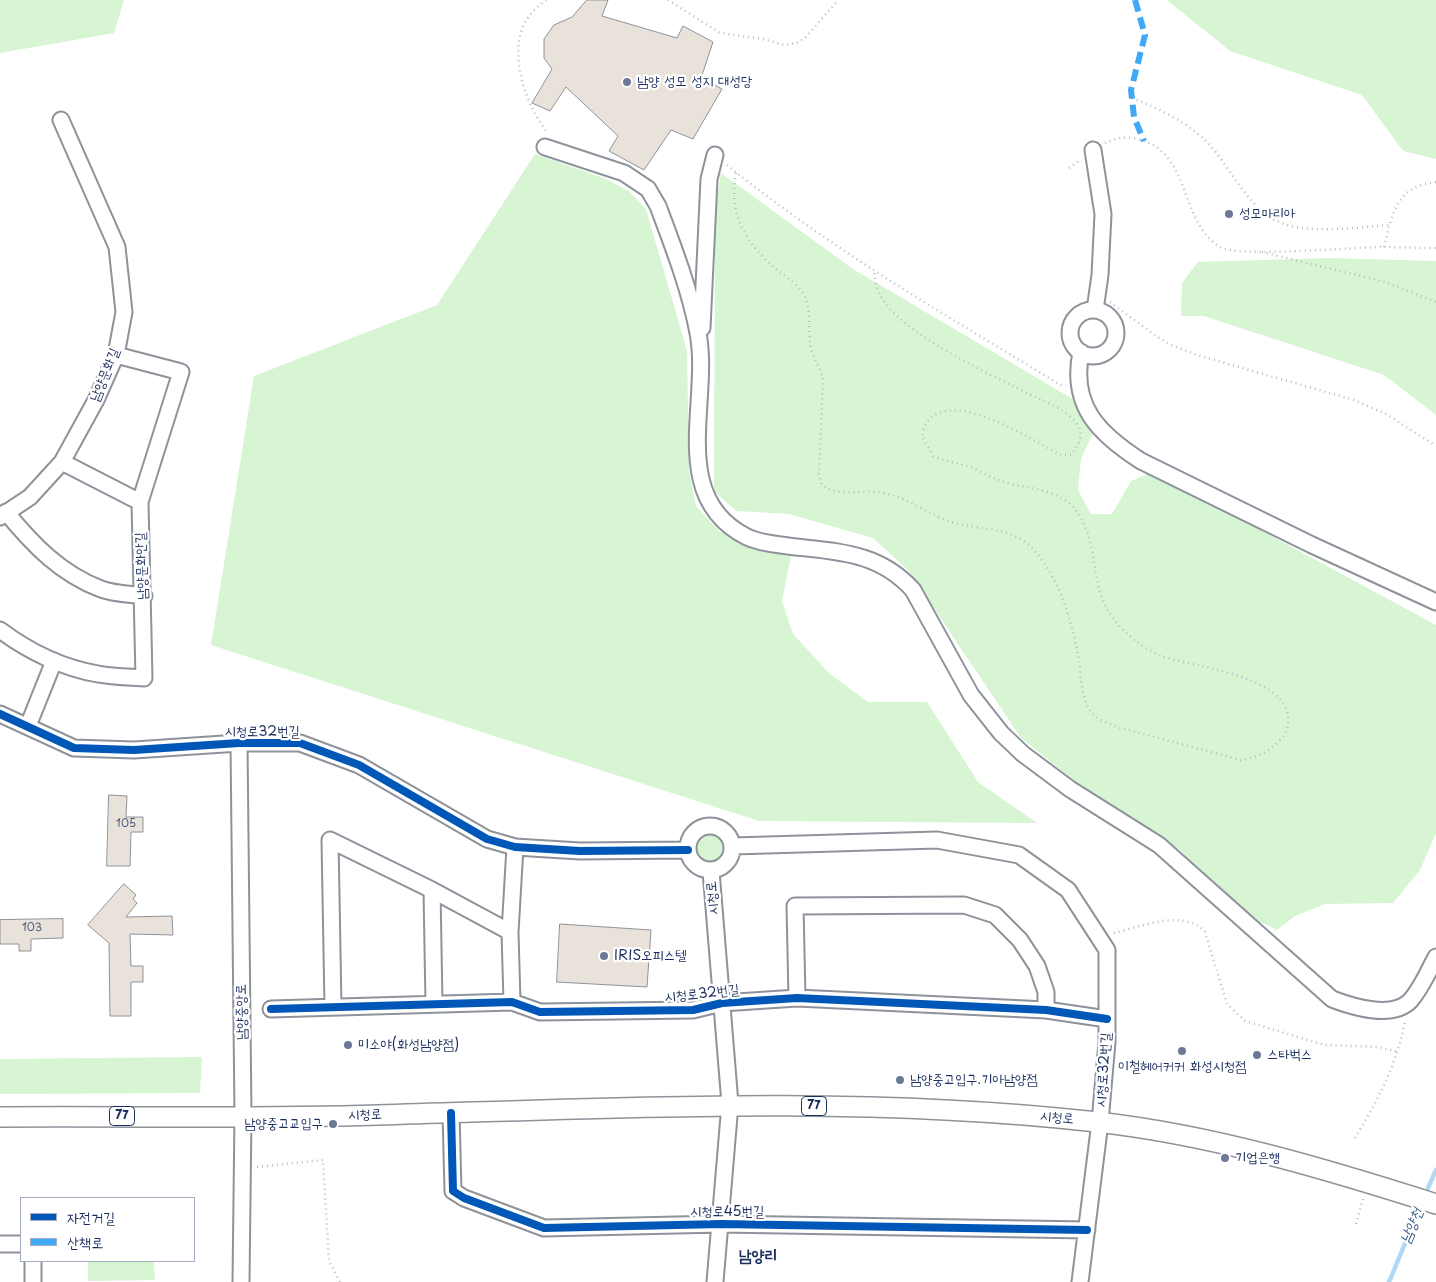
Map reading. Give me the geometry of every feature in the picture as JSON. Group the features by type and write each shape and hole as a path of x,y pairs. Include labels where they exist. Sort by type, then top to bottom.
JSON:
{"main road":[{"name":"시청로","path":"0,1117 339,1116 730,1104 954,1109 1100,1122 1196,1139 1280,1157 1372,1184"},
{"name":"77","path":"1372,1184 1436,1204"}],"street":[{"name":"남양문화길","path":"3,514 30,497 62,462 96,400 116,355 124,312 117,247 62,120"},
{"path":"545,146 624,172 648,190 658,206 664,221 692,308 701,359"},
{"path":"1093,150 1103,214 1095,310"},
{"path":"715,155 709,179 698,471 709,503 722,519 739,533 754,541 855,555 888,567 913,590 971,695 987,717 1023,754 1070,789 1159,845 1332,999 1348,1005 1380,1010 1398,1008 1409,1002 1418,991 1436,958"},
{"path":"1095,310 1102,312 1113,322 1115,329 1113,343 1109,349 1096,355 1081,352 1072,341 1071,326 1080,314 1095,310"},
{"path":"1081,352 1078,368 1080,397 1098,427 1110,439 1141,461 1312,546 1436,602"},
{"name":"남양문화안길","path":"0,630 18,644 54,661 98,674 144,678 144,596 140,502 181,372 116,355"},
{"path":"62,462 140,502"},
{"path":"3,514 32,544 70,575 103,590 144,596"},
{"path":"28,726 54,661"},
{"name":"시청로32번길","path":"0,714 74,748 134,750 239,743 300,742 359,765 487,838 516,848 580,851 688,850"},
{"name":"남양중앙로","path":"239,743 243,1115 241,1282"},
{"path":"712,826 726,833 732,846 729,860 718,869 711,870 698,867 689,856 688,850 692,836 697,830 712,826"},
{"path":"333,1007 330,840 432,890 510,932"},
{"name":"시청로32번길","path":"732,846 937,840 1019,855 1068,890 1106,950 1107,1019 1100,1122 1080,1282"},
{"path":"512,1002 510,932 516,848"},
{"name":"시청로","path":"711,870 730,1104"},
{"path":"432,890 434,1004"},
{"path":"797,998 795,906 964,905 996,915 1020,940 1037,966 1046,992 1046,1010"},
{"name":"시청로32번길","path":"271,1009 512,1002 540,1012 693,1010 722,1003 797,998 1046,1010 1107,1019"},
{"name":"시청로45번길","path":"715,1282 730,1104"},
{"name":"시청로45번길","path":"451,1112 453,1192 464,1198 544,1228 721,1224 1087,1230"},
{"path":"0,1244 20,1244"},
{"path":"33,1262 33,1282"}],"path":[{"path":"546,0 534,10 524,25 518,48 520,65 532,112 546,132 567,154"},
{"path":"668,0 720,33 763,39 784,46 797,43 806,37 838,0"},
{"path":"1132,98 1171,114 1206,142 1230,171 1239,188 1261,210 1289,226 1311,229 1390,225"},
{"path":"1069,168 1093,150 1113,139 1131,137 1152,144 1172,162 1193,214 1211,240 1222,248 1258,252 1385,282 1436,302"},
{"path":"715,155 805,226 874,271 1080,397"},
{"path":"736,173 733,200 741,227 760,255 803,293 808,305 810,345 823,378 819,474 822,485 832,492 843,494 870,491 885,493 901,498 937,517 953,523 1013,535 1029,546 1046,565 1064,600 1079,658 1085,696 1091,712 1100,719 1117,727 1241,760 1258,757 1274,747 1284,736 1288,724 1287,710 1281,701 1249,679 1201,664 1163,656 1137,642 1121,626 1107,609 1099,588 1090,543 1080,519 1069,504 1054,495 1000,481 969,467 933,456 922,437 926,423 935,415 952,410 972,412 994,421 1061,455 1071,455 1078,446 1081,437 1078,425 1063,410 962,360 904,321 879,293 874,271"},
{"path":"1384,247 1390,225 1400,201 1410,189 1424,183 1436,182"},
{"path":"1258,252 1384,247 1436,248"},
{"path":"1098,291 1135,321 1172,345 1197,355 1354,400 1386,414 1436,446"},
{"path":"1114,933 1172,920 1187,920 1199,925 1205,932 1227,1004 1245,1021 1324,1044 1378,1047 1398,1052"},
{"path":"1355,1138 1386,1083 1398,1052 1409,1002"},
{"path":"242,1169 323,1160 329,1261 340,1282"},
{"path":"1354,1228 1372,1184"}],"green space":[{"path":"0,0 124,0 114,33 0,53"},
{"path":"1167,0 1436,0 1436,159 1403,151 1362,95 1230,51"},
{"path":"535,154 606,179 629,191 646,209 687,351 689,472 696,506 719,531 746,547 791,556 782,601 793,634 830,674 868,702 927,702 978,782 1037,823 759,821 211,645 254,376 437,305"},
{"path":"721,173 853,269 1076,401 1094,431 1081,459 1078,490 1091,514 1112,514 1131,481 1153,472 1436,625 1436,833 1420,870 1393,903 1325,904 1295,916 1277,930 1241,913 1179,849 1100,801 1021,738 909,571 873,538 789,514 736,511 714,491 715,210"},
{"path":"1329,258 1436,261 1436,415 1384,375 1204,316 1181,316 1182,283 1198,262"},
{"path":"710,834 720,838 724,848 720,858 710,862 700,858 696,848 700,838"},
{"path":"202,1057 200,1093 0,1094 0,1059"},
{"path":"88,1262 154,1262 155,1280 88,1281"}],"building":[{"name":"남양 성모 성지 대성당","path":"587,0 608,0 602,16 677,38 683,26 713,42 701,78 722,89 693,139 671,130 644,170 609,151 618,136 566,87 550,111 532,103 552,69 544,58 544,39 554,25 572,17"},
{"path":"109,795 127,796 126,817 143,817 143,832 131,832 130,866 107,866"},
{"path":"124,884 136,895 133,899 137,903 126,917 172,916 173,935 130,934 131,966 143,966 143,982 131,982 131,1016 110,1016 109,943 88,925"},
{"path":"63,919 63,938 31,939 31,951 19,951 19,944 0,944 0,920"},
{"name":"IRIS오피스텔","path":"560,924 651,930 647,987 557,982"}],"waterway":[{"name":"남양천","path":"1425,1195 1436,1170"},
{"name":"남양천","path":"1389,1282 1421,1205"}],"marked path":[{"path":"1135,0 1145,35 1131,90 1134,117 1144,141"}],"cycle path":[{"path":"0,714 74,748 134,750 239,743 300,743 359,765 487,839 515,847 580,851 688,850"},
{"path":"271,1009 512,1002 540,1012 693,1010 722,1003 797,998 1046,1010 1107,1019"},
{"path":"451,1113 453,1191 464,1198 544,1228 721,1224 1087,1230"}],"place":[{"name":"남양 성모 성지 대성당","path":"627,82"},
{"name":"성모마리아","path":"1229,214"},
{"name":"IRIS오피스텔","path":"604,956"},
{"name":"미소야(화성남양점)","path":"348,1045"},
{"name":"이철헤어커커 화성시청점","path":"1182,1051"},
{"name":"스타벅스","path":"1257,1055"},
{"name":"남양중고입구.기아남양점","path":"900,1080"},
{"name":"남양중고교입구","path":"333,1124"},
{"name":"기업은행","path":"1225,1158"}],"district":[{"name":"남양리","path":"758,1257"}]}
